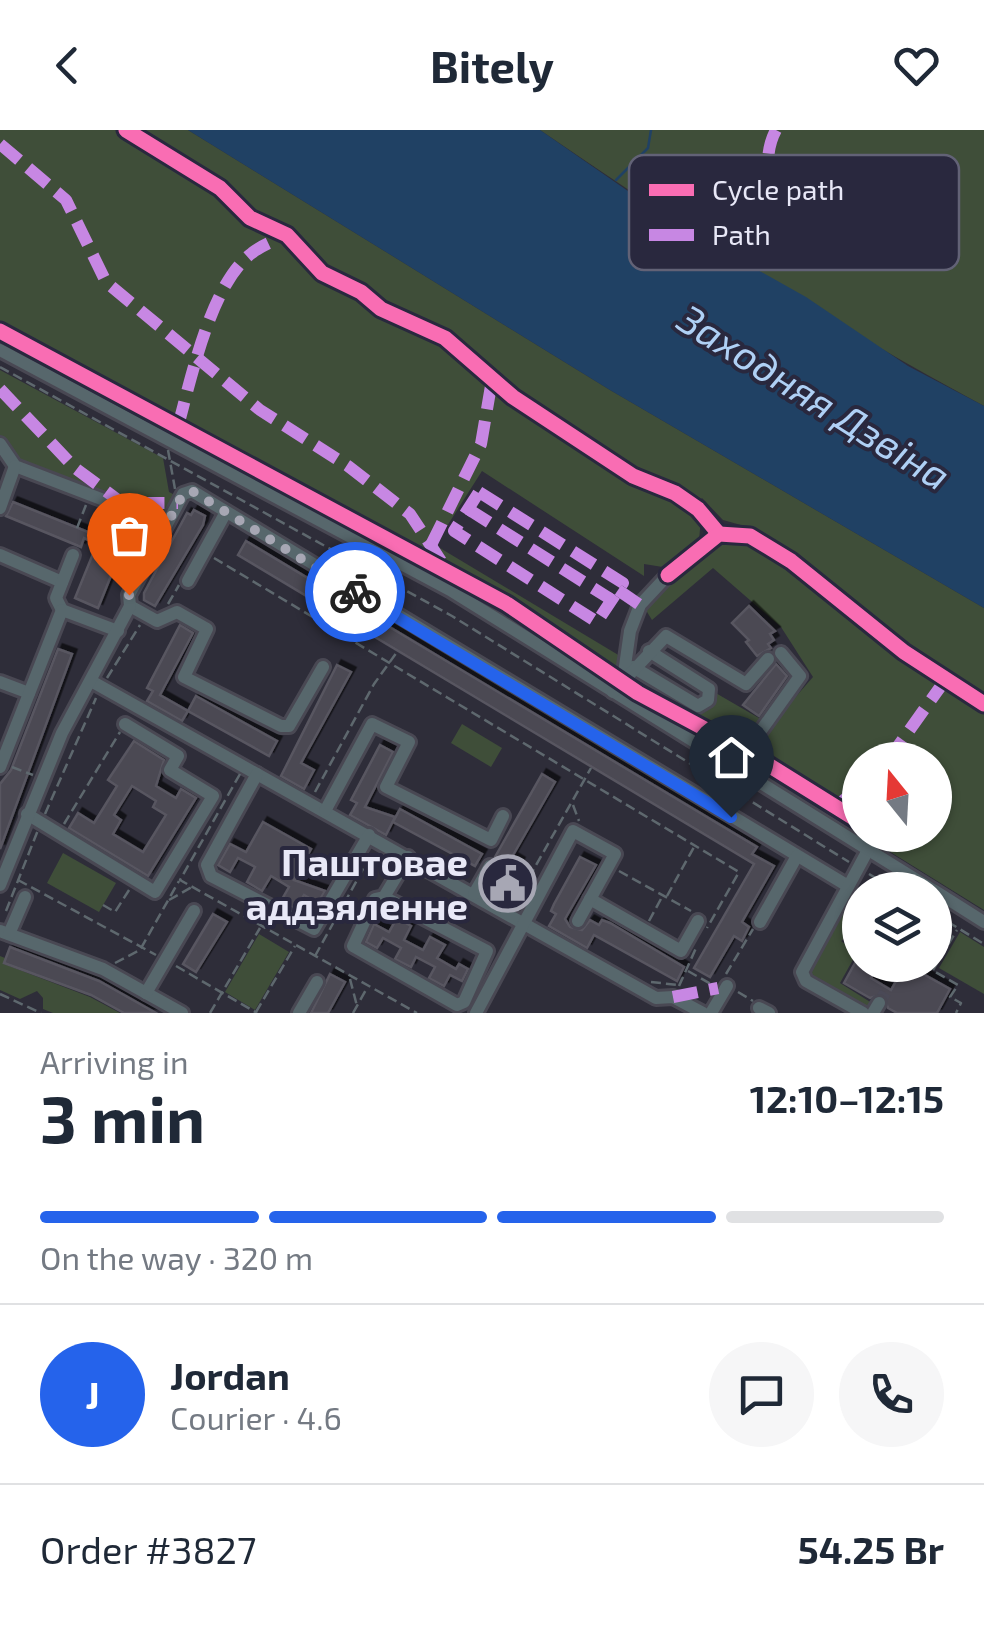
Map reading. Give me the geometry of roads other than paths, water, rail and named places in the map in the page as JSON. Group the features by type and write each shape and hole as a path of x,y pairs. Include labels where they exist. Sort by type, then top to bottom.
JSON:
{"street":[{"path":"0,350 450,590 617,686 842,834"},
{"path":"0,444 16,466 134,513 152,550"},
{"path":"0,474 16,466"},
{"path":"0,508 16,466"},
{"path":"0,885 27,814 96,684 130,606 129,595 178,491 192,491 842,882"},
{"path":"185,581 226,512"},
{"path":"0,555 62,582"},
{"path":"73,556 56,598 62,610 118,631"},
{"path":"617,686 640,605 668,575"},
{"path":"130,606 156,621 178,612 207,628 184,677 280,726 290,726 323,667"},
{"path":"1,765 62,610"},
{"path":"617,686 666,636 746,684 774,656 800,676 734,766"},
{"path":"633,667 698,706 708,700 708,689 649,652"},
{"path":"0,682 29,693"},
{"path":"96,684 656,998 673,996 707,1013 724,986"},
{"path":"27,814 155,892 213,796 170,770 178,756 125,724"},
{"path":"325,811 372,724 409,742 386,786 491,840 503,816"},
{"path":"258,774 207,865 210,876 314,929 374,838"},
{"path":"476,1013 573,831 615,854 578,921"},
{"path":"871,852 903,872"},
{"path":"756,925 797,856"},
{"path":"384,897 487,952 464,1002 457,1005 353,946 375,900 384,897 408,857"},
{"path":"474,894 490,866"},
{"path":"25,897 5,932 103,970 182,1013"},
{"path":"842,897 802,972 806,981 864,1013"},
{"path":"590,899 681,951 702,918"},
{"path":"952,902 984,922"},
{"path":"146,994 194,911"},
{"path":"299,1013 317,982"}],"water":[{"name":"Заходняя Дзвіна","path":"188,130 540,130 629,192 629,270 758,270 806,297 908,366 984,406 984,608 610,390"}],"waterway":[{"path":"641,155 648,148 651,130"},
{"path":"616,180 629,167"}],"tunnel":[{"path":"879,1003 888,988"}],"place":[{"name":"Паштовае аддзяленне","path":"507,883"}]}
